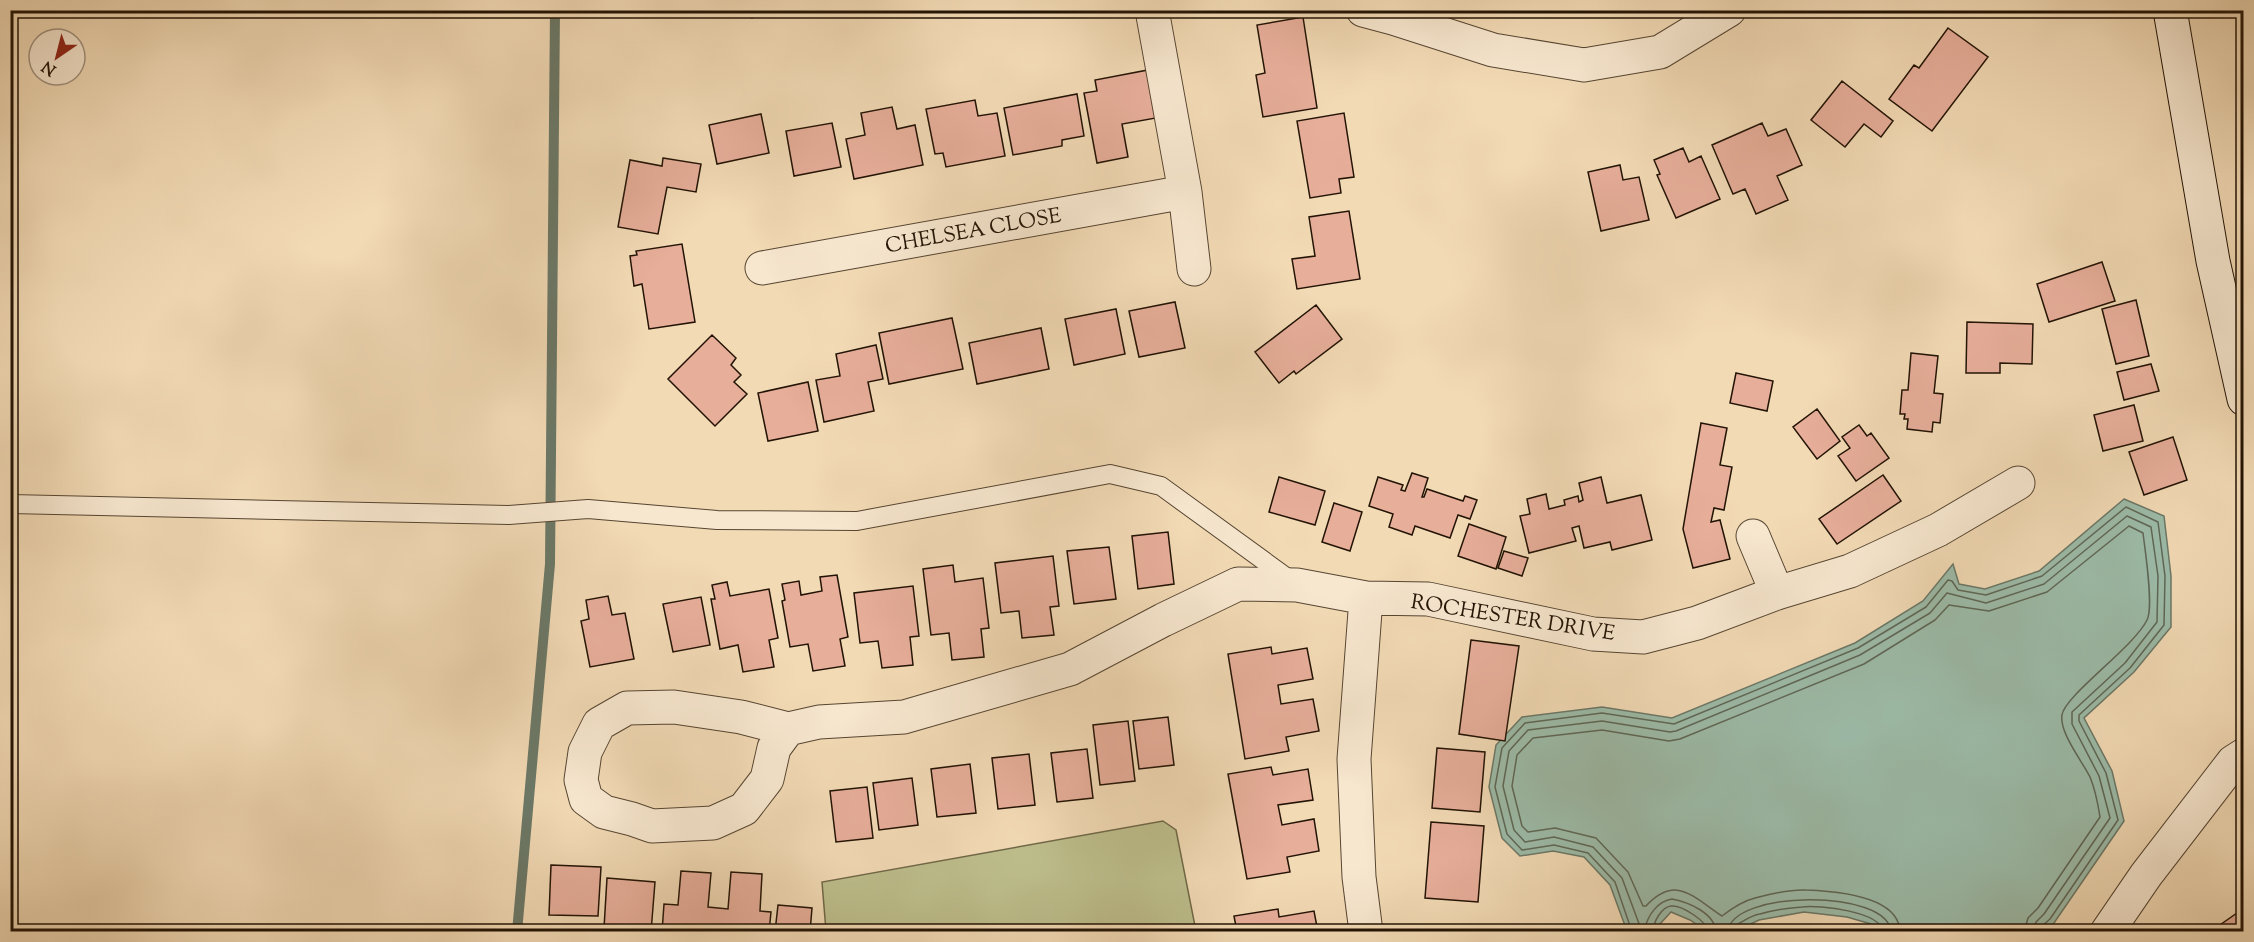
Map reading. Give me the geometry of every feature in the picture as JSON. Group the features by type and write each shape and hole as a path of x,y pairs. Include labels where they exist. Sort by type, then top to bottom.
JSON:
{"street":[{"path":"1152,10 1185,192 1194,269"},
{"path":"1364,10 1493,50 1584,65 1660,52 1728,10"},
{"path":"2170,10 2213,261 2244,399"},
{"name":"CHELSEA CLOSE","path":"762,268 1185,192"},
{"name":"ROCHESTER DRIVE","path":"788,729 774,748 767,779 744,809 713,823 652,826 604,812 586,799 581,780 585,752 599,724 627,708 674,707 741,717 788,729 819,722 904,717 1070,669 1238,584 1297,585 1366,598 1428,599 1593,634 1643,637 1697,623 1777,594 1850,572 1938,530 2018,483"},
{"path":"1753,536 1777,594"},
{"path":"1366,598 1354,759 1359,877 1366,932"},
{"path":"2107,932 2146,874 2233,762 2244,755"}],"lane":[{"path":"10,504 400,514 537,515 568,509 588,509 717,520 857,521 1110,474 1161,486 1297,585"}],"green space":[{"path":"1163,821 1176,830 1196,931 826,931 822,882"}],"water":[{"path":"2124,499 2164,516 2171,576 2171,627 2134,672 2084,718 2112,771 2124,821 2054,923 2044,931 1880,931 1871,924 1847,917 1804,912 1759,920 1736,931 1706,931 1690,920 1671,912 1660,924 1658,931 1627,931 1610,885 1584,857 1553,851 1520,856 1502,838 1489,787 1496,745 1522,717 1602,707 1672,718 1855,643 1923,601 1953,564 1959,584 1985,589 2039,571"}],"building":[{"path":"737,10 756,10 752,18"},
{"path":"1303,17 1317,108 1263,117 1256,75 1265,73 1257,25"},
{"path":"1948,28 1988,57 1932,131 1889,99 1914,65 1919,68"},
{"path":"1148,70 1156,118 1122,124 1128,157 1097,163 1084,93 1097,91 1095,80"},
{"path":"1842,81 1893,121 1881,137 1864,124 1845,147 1811,120"},
{"path":"1077,94 1084,136 1062,140 1062,146 1013,155 1004,108"},
{"path":"975,100 978,116 997,113 1005,156 946,167 943,153 935,154 926,109"},
{"path":"892,107 897,129 915,125 923,165 854,179 846,139 865,135 861,113"},
{"path":"1344,113 1354,177 1339,179 1341,193 1310,198 1297,121"},
{"path":"761,114 769,153 717,164 709,125"},
{"path":"832,123 841,167 794,176 786,131"},
{"path":"1762,123 1768,136 1786,129 1802,165 1777,176 1788,200 1756,214 1745,189 1733,194 1712,145"},
{"path":"1683,148 1689,162 1701,156 1720,199 1676,218 1657,175 1660,174 1654,160"},
{"path":"663,158 701,164 696,192 667,187 658,234 618,227 630,160 662,166"},
{"path":"1620,165 1623,180 1639,177 1649,220 1601,231 1588,172"},
{"path":"1349,211 1360,279 1297,289 1292,259 1315,256 1309,217"},
{"path":"682,244 695,322 649,329 642,284 634,286 630,256 637,255 636,251"},
{"path":"2102,262 2115,301 2049,322 2037,284"},
{"path":"2136,300 2149,356 2116,364 2102,309"},
{"path":"1175,302 1185,348 1139,357 1129,311"},
{"path":"1316,305 1342,339 1296,374 1294,371 1279,383 1255,352"},
{"path":"1116,309 1125,354 1074,365 1065,319"},
{"path":"952,318 963,369 889,384 879,333"},
{"path":"1967,322 2033,324 2032,364 2000,363 2000,373 1966,373"},
{"path":"1041,328 1049,369 977,384 969,343"},
{"path":"712,335 736,358 731,365 741,375 734,382 747,394 715,426 668,379"},
{"path":"876,345 883,379 868,382 874,411 824,422 816,380 840,376 836,354"},
{"path":"1911,353 1938,356 1934,393 1943,394 1940,423 1933,422 1932,432 1907,429 1908,419 1904,419 1905,414 1900,414 1902,390 1908,390"},
{"path":"2151,364 2159,391 2124,400 2117,372"},
{"path":"1736,373 1773,381 1767,411 1730,403"},
{"path":"808,382 818,431 768,441 758,393"},
{"path":"2134,405 2143,441 2103,451 2094,415"},
{"path":"1817,409 1840,441 1817,459 1793,427"},
{"path":"1701,423 1727,428 1720,465 1732,467 1724,510 1714,508 1711,522 1720,520 1730,559 1693,568 1683,529"},
{"path":"1859,425 1867,436 1871,433 1889,458 1856,481 1838,456 1850,448 1842,437"},
{"path":"2173,437 2187,480 2144,495 2129,452"},
{"path":"1412,473 1428,478 1422,497 1427,489 1463,501 1465,496 1477,500 1470,519 1458,515 1450,538 1415,526 1412,535 1389,527 1393,514 1369,506 1378,477 1403,485 1401,490 1405,491"},
{"path":"1883,475 1901,501 1837,544 1819,519"},
{"path":"1279,477 1325,491 1315,525 1269,512"},
{"path":"1601,477 1607,503 1641,495 1652,540 1612,550 1610,542 1584,548 1579,526 1572,528 1576,541 1529,553 1520,516 1530,514 1527,499 1546,494 1549,509 1565,505 1564,500 1578,496 1579,502 1583,500 1579,483"},
{"path":"1334,503 1362,512 1350,551 1322,542"},
{"path":"1469,524 1506,537 1496,569 1458,556"},
{"path":"1168,532 1174,584 1138,589 1132,536"},
{"path":"1109,547 1116,599 1074,604 1067,551"},
{"path":"1504,551 1528,558 1522,576 1498,568"},
{"path":"1053,556 1059,606 1050,607 1054,635 1022,638 1019,611 1001,613 995,563"},
{"path":"953,565 955,582 983,578 989,628 981,629 984,657 952,660 949,633 931,635 923,569"},
{"path":"837,575 848,637 840,639 845,666 813,671 808,644 790,647 782,601 785,600 782,584 799,581 801,595 822,591 820,577"},
{"path":"727,582 730,596 769,589 778,638 769,640 774,667 743,672 738,645 720,649 711,599 715,599 712,585"},
{"path":"913,586 919,636 910,637 913,665 882,668 878,641 860,643 854,593"},
{"path":"608,596 612,615 625,613 634,659 590,667 581,621 589,619 586,600"},
{"path":"701,597 710,645 673,652 663,604"},
{"path":"1471,640 1519,646 1505,741 1459,734"},
{"path":"1271,647 1272,654 1307,648 1313,679 1278,685 1281,704 1313,699 1319,731 1286,737 1289,751 1245,759 1228,654"},
{"path":"1168,717 1174,765 1139,769 1133,721"},
{"path":"1128,721 1135,781 1100,785 1093,725"},
{"path":"1437,748 1485,752 1480,812 1432,808"},
{"path":"1087,749 1093,798 1057,802 1051,753"},
{"path":"1029,754 1035,805 998,809 992,758"},
{"path":"970,764 976,813 937,817 931,769"},
{"path":"1271,767 1273,775 1308,769 1313,800 1278,805 1282,825 1314,819 1319,851 1287,857 1290,872 1247,879 1228,774"},
{"path":"912,778 918,825 879,830 873,783"},
{"path":"867,787 873,838 836,842 830,791"},
{"path":"1431,822 1484,826 1478,902 1425,898"},
{"path":"551,865 601,867 598,916 549,915"},
{"path":"681,871 711,873 708,907 728,909 731,872 762,874 760,911 771,912 769,932 662,932 664,904 678,905"},
{"path":"607,878 655,882 651,932 604,928"},
{"path":"778,905 812,908 810,932 775,932"},
{"path":"1278,909 1279,917 1314,911 1318,932 1237,932 1234,916"},
{"path":"2237,913 2244,922 2244,932 2210,932"},
{"path":"1502,929 1502,932 1465,932"}],"waterway":[{"path":"517,932 550,564 555,10"}]}
